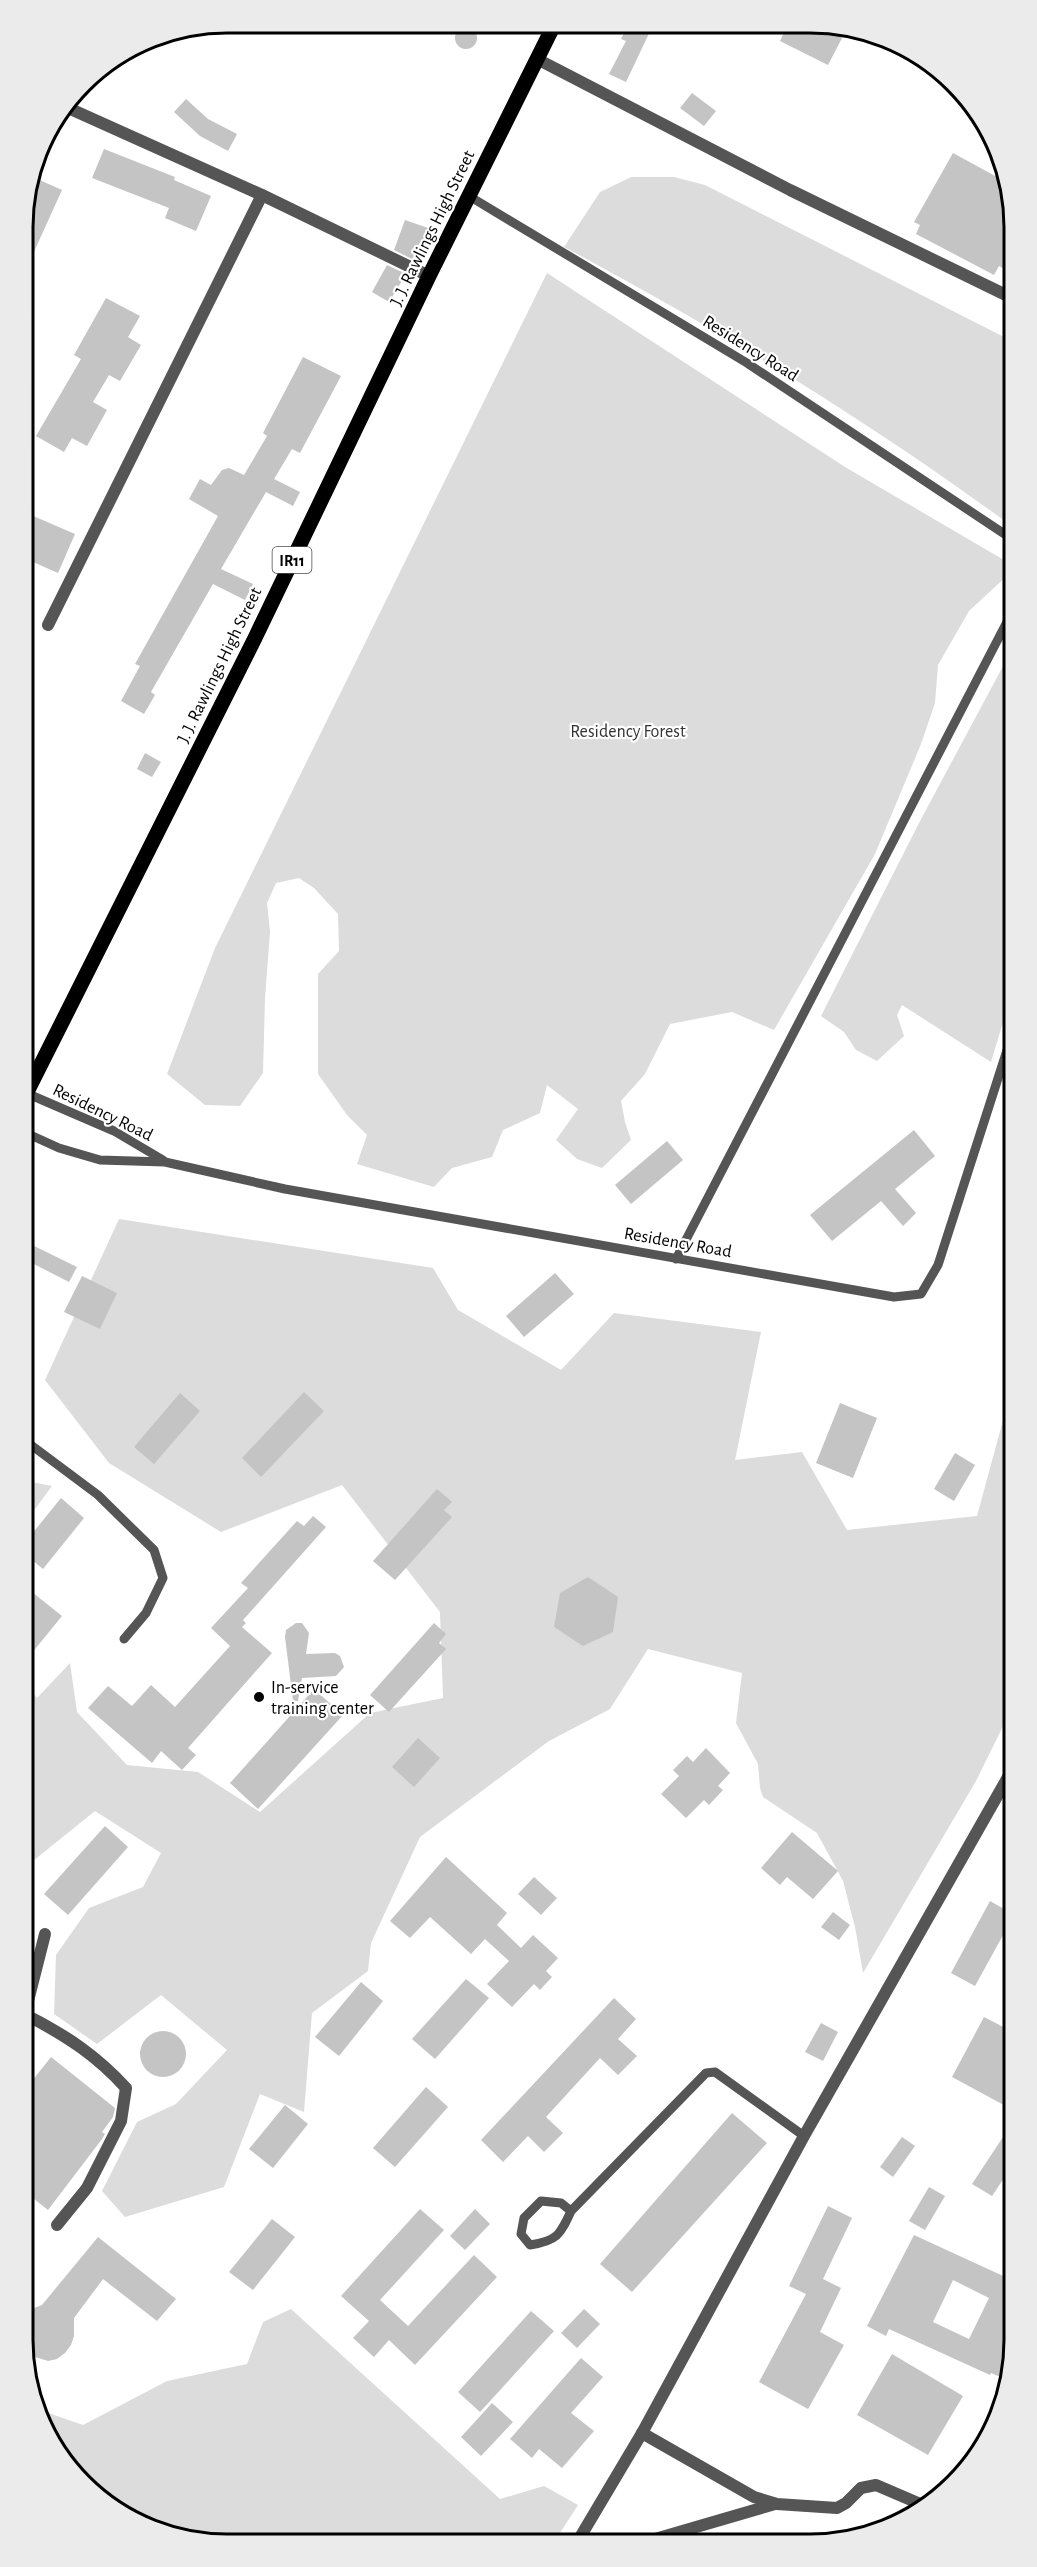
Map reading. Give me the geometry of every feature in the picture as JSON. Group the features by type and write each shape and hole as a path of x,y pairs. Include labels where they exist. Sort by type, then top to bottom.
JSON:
{"main road":[{"name":"J. J. Rawlings High Street","path":"33,1080 255,638 429,276 550,33"}],"street":[{"path":"537,59 790,190 1004,294"},
{"path":"73,110 262,195 429,276"},
{"path":"48,625 262,195"},
{"path":"582,2534 642,2433 804,2136 1004,1784"},
{"path":"33,1981 45,1934"},
{"path":"33,2019 65,2035 108,2068 126,2088 121,2121 87,2188 57,2225"},
{"path":"642,2433 754,2497 777,2504 837,2508 868,2485 876,2485 916,2502"},
{"path":"672,2534 777,2504"}],"lane":[{"name":"Residency Road","path":"470,196 747,363 1004,534"},
{"path":"676,1259 1004,628"},
{"name":"Residency Road","path":"33,1136 59,1148 100,1160 165,1162 285,1189 894,1297 921,1294 938,1265 1004,1060"},
{"name":"Residency Road","path":"33,1097 114,1131 165,1162"},
{"path":"33,1446 98,1495 154,1550 163,1578 146,1613 124,1639"},
{"path":"571,2211 561,2204 541,2200 524,2218 520,2234 530,2245 550,2242 563,2228 571,2211 706,2073 715,2072 804,2136"}],"green space":[{"path":"631,177 674,177 705,185 1004,337 1004,520 901,448 791,377 679,310 564,247 600,192"},
{"name":"Residency Forest","path":"547,273 845,467 1004,560 1004,579 969,611 938,665 935,703 921,744 875,854 774,1030 732,1012 670,1024 645,1074 621,1101 631,1140 602,1168 577,1159 556,1140 578,1109 547,1085 540,1113 503,1130 492,1157 452,1168 434,1187 357,1164 367,1135 347,1115 318,1074 318,974 339,951 338,914 314,888 299,878 276,883 267,903 270,932 263,1073 240,1106 205,1105 167,1074 215,948"},
{"path":"1004,664 1004,1019 991,1062 902,1005 897,1015 904,1036 877,1061 856,1050 844,1032 821,1016 919,823"},
{"path":"119,1219 433,1268 458,1310 561,1370 614,1313 761,1332 735,1460 802,1452 847,1530 977,1516 1004,1417 1004,1724 976,1781 863,1973 855,1927 843,1881 817,1833 763,1797 758,1764 736,1723 742,1673 648,1649 610,1709 549,1741 420,1837 371,1943 368,1971 312,2013 304,2112 260,2094 224,2187 125,2217 102,2191 137,2122 176,2104 227,2050 161,1995 97,2044 54,2014 56,1955 89,1908 143,1887 161,1853 95,1811 33,1861 33,1692 37,1698 70,1663 77,1712 127,1765 198,1772 260,1812 370,1713 443,1698 440,1612 342,1485 221,1532 109,1463 45,1380"},
{"path":"33,1482 52,1486 33,1512"},
{"path":"291,2309 500,2499 544,2486 578,2505 559,2534 214,2534 165,2524 130,2508 90,2477 59,2437 48,2413 83,2425 167,2381 247,2364 263,2322"}],"building":[{"path":"456,33 476,34 474,46 466,49 458,46 455,38"},
{"path":"624,33 649,33 626,82 609,74 626,41 621,39"},
{"path":"784,33 823,33 842,38 828,65 780,41"},
{"path":"692,93 716,111 704,126 680,108"},
{"path":"186,99 208,119 237,134 228,151 200,136 174,112"},
{"path":"104,149 175,177 174,180 211,196 196,231 165,218 169,208 92,178"},
{"path":"953,153 997,177 1004,227 1004,269 999,266 994,275 916,234 920,225 914,222"},
{"path":"39,180 62,190 33,254 33,214"},
{"path":"405,220 431,229 421,256 417,254 414,260 394,250"},
{"path":"387,265 406,274 389,302 372,292"},
{"path":"106,298 140,316 128,337 141,345 120,381 109,375 93,402 107,410 87,446 72,438 64,452 36,436 81,359 74,355"},
{"path":"303,357 341,376 300,453 292,449 274,479 300,492 293,506 266,492 221,569 253,584 245,600 213,584 151,692 155,695 144,714 121,701 140,666 135,664 218,516 189,499 200,479 211,485 222,470 229,468 244,475 267,436 263,433"},
{"path":"33,516 75,534 58,573 33,562"},
{"path":"145,753 161,762 152,777 137,769"},
{"path":"914,1130 935,1156 895,1189 916,1213 903,1226 881,1201 832,1241 810,1215"},
{"path":"667,1141 683,1160 631,1204 615,1185"},
{"path":"33,1245 77,1267 69,1282 33,1264"},
{"path":"555,1273 574,1294 524,1337 506,1316"},
{"path":"82,1276 117,1293 100,1329 64,1312"},
{"path":"304,1392 324,1411 261,1477 242,1458"},
{"path":"180,1393 200,1411 154,1464 134,1447"},
{"path":"840,1403 877,1418 853,1478 816,1463"},
{"path":"955,1453 975,1465 954,1501 934,1489"},
{"path":"437,1489 452,1502 444,1510 452,1517 395,1580 373,1561"},
{"path":"61,1498 84,1518 43,1569 33,1561 33,1533"},
{"path":"313,1516 326,1527 243,1620 246,1623 242,1627 272,1653 188,1748 196,1755 182,1770 161,1751 152,1763 88,1708 108,1686 132,1706 151,1685 175,1707 230,1646 211,1628 248,1588 241,1583 297,1521 304,1526"},
{"path":"588,1577 618,1597 613,1632 583,1646 554,1627 560,1593"},
{"path":"33,1593 62,1616 33,1652"},
{"path":"296,1623 302,1623 309,1633 306,1654 335,1653 340,1656 344,1667 336,1676 302,1678 298,1701 293,1701 285,1637 286,1630"},
{"path":"434,1623 446,1634 439,1643 446,1649 389,1712 370,1695"},
{"path":"314,1689 343,1715 258,1809 230,1783"},
{"path":"418,1738 440,1758 414,1787 392,1767"},
{"path":"706,1748 730,1773 718,1786 723,1790 709,1805 704,1800 686,1818 661,1794 679,1776 673,1770 687,1756 693,1762"},
{"path":"105,1826 128,1847 68,1915 44,1894"},
{"path":"792,1832 838,1871 813,1899 787,1877 780,1885 761,1868"},
{"path":"446,1857 507,1913 497,1925 521,1948 533,1935 558,1958 546,1971 552,1977 540,1990 534,1984 512,2007 487,1984 509,1961 485,1939 471,1954 430,1917 410,1938 390,1921"},
{"path":"534,1877 557,1898 541,1915 518,1894"},
{"path":"990,1901 1004,1909 1004,1933 975,1986 951,1973"},
{"path":"833,1912 850,1925 839,1940 821,1927"},
{"path":"466,1979 489,1998 435,2059 412,2039"},
{"path":"361,1982 383,2001 339,2056 315,2037"},
{"path":"614,1998 636,2019 618,2039 637,2056 618,2075 600,2058 546,2117 563,2133 544,2152 528,2136 503,2162 481,2140"},
{"path":"984,2017 1004,2027 1004,2105 952,2077"},
{"path":"821,2023 838,2032 823,2061 805,2052"},
{"path":"163,2031 179,2038 186,2054 179,2070 163,2077 147,2070 140,2054 147,2038"},
{"path":"51,2057 115,2108 113,2117 102,2132 105,2134 102,2139 48,2210 33,2198 33,2080"},
{"path":"426,2087 448,2107 395,2167 373,2148"},
{"path":"285,2105 308,2124 273,2168 249,2149"},
{"path":"732,2113 767,2143 632,2292 600,2264"},
{"path":"902,2137 915,2146 893,2177 880,2167"},
{"path":"1003,2137 1004,2178 992,2196 972,2184"},
{"path":"929,2187 945,2196 925,2230 909,2221"},
{"path":"828,2206 852,2218 823,2279 841,2288 820,2332 844,2345 808,2409 759,2382 806,2294 789,2286"},
{"path":"420,2209 444,2230 380,2300 408,2326 474,2255 497,2277 415,2365 389,2340 374,2357 353,2338 369,2321 341,2296"},
{"path":"475,2209 490,2224 465,2250 450,2236"},
{"path":"272,2219 295,2237 253,2290 229,2272"},
{"path":"914,2235 1004,2276 1004,2353 1000,2377 991,2373 990,2375 889,2329 886,2336 867,2326","holes":["953,2280 989,2298 969,2339 933,2322"]},
{"path":"98,2237 176,2299 157,2321 103,2279 74,2318 74,2336 71,2345 57,2359 48,2361 34,2357 33,2308 42,2305"},
{"path":"584,2309 600,2324 577,2348 561,2333"},
{"path":"531,2311 554,2331 480,2412 458,2392"},
{"path":"892,2354 963,2396 928,2455 857,2415"},
{"path":"581,2358 603,2377 571,2413 594,2431 562,2468 539,2449 532,2458 510,2439"},
{"path":"492,2403 513,2422 481,2456 461,2437"}],"place":[{"name":"In-service training center","path":"259,1697"}]}
